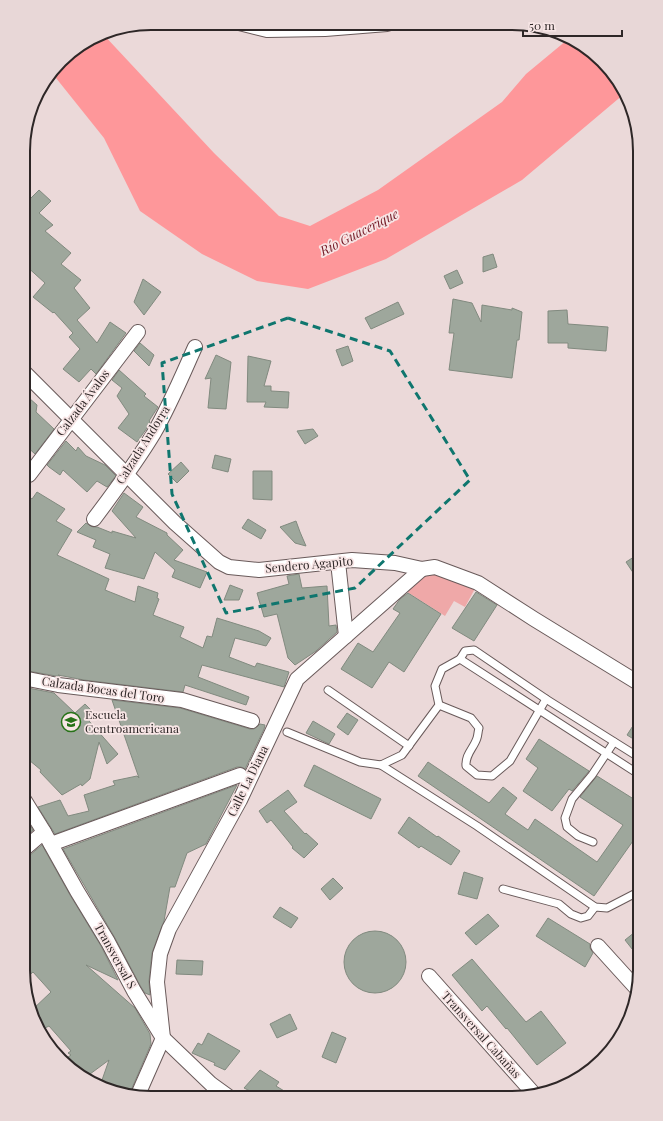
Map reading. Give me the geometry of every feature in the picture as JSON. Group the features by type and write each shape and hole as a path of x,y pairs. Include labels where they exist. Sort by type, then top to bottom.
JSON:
{"street":[{"name":"Calzada Ávalos","path":"30,474 138,332"},
{"name":"Calzada Andorra","path":"94,519 127,474 153,433 171,400 195,346"},
{"name":"Sendero Agapito","path":"30,378 180,529 219,562 229,567 259,570 352,560 395,563 422,569 435,567 478,583 633,680"},
{"path":"338,562 346,636"},
{"name":"Calle La Diana","path":"164,1038 157,982 160,954 169,929 240,800 297,679 422,569"},
{"name":"Calzada Bocas del Toro","path":"30,679 58,685 182,700 252,721"},
{"path":"30,847 48,838 240,775"},
{"name":"Transversal S","path":"30,809 108,942 134,991 164,1038 211,1084 221,1091"},
{"path":"598,946 632,984"},
{"name":"Transversal Cabañas","path":"429,976 530,1090"},
{"path":"140,1090 164,1038"}],"lane":[{"path":"381,764 402,755 439,704 435,686 442,669 460,659 465,651 474,650 546,699 633,754"},
{"path":"460,659 633,771"},
{"path":"328,690 409,746"},
{"path":"439,704 471,718 479,728 477,739 470,750 466,761 466,766 477,775 492,776 510,761 546,699"},
{"path":"287,732 360,762 381,764 477,826 595,907 607,908 633,895"},
{"path":"593,842 578,836 567,827 565,818 572,799 592,775 614,742"},
{"path":"503,889 559,904 571,914 581,918 588,916 595,907"}],"highlighted area":[{"path":"288,318 390,351 470,480 355,588 226,613 172,494 162,363"}],"shaded area":[{"path":"422,569 478,583 465,607 454,601 445,616 401,588"}],"water":[{"name":"Río Guacerique","path":"107,38 214,153 279,216 310,226 378,190 502,102 526,74 565,42 586,55 598,65 608,77 620,97 522,180 386,259 308,289 257,281 202,254 140,211 104,138 55,77 71,60 84,50"}],"building":[{"path":"39,190 51,201 39,213 53,225 45,231 71,253 61,264 81,280 74,288 90,308 77,320 97,343 110,322 126,333 96,374 91,369 79,382 63,369 80,349 69,337 73,333 54,312 53,313 33,297 45,283 30,269 30,199"},
{"path":"493,254 497,267 483,272 483,257"},
{"path":"457,270 463,283 450,289 444,276"},
{"path":"143,279 161,292 144,315 134,302"},
{"path":"453,299 472,303 481,322 482,305 512,310 512,308 522,312 519,340 517,340 512,378 449,370 454,333 449,333"},
{"path":"398,302 404,314 371,329 365,318"},
{"path":"567,310 568,324 608,327 606,351 568,348 568,343 548,343 548,311"},
{"path":"140,343 154,355 149,366 134,351"},
{"path":"348,346 353,361 342,366 336,350"},
{"path":"216,355 231,362 226,409 208,408 211,378 205,379"},
{"path":"248,356 271,361 264,386 271,386 271,391 289,392 288,408 264,407 266,402 247,402"},
{"path":"119,370 146,394 144,396 158,407 149,421 150,422 147,428 137,442 118,428 129,414 117,396 122,388 112,380"},
{"path":"30,399 37,405 36,412 54,429 35,454 30,449"},
{"path":"313,429 318,436 305,444 297,431"},
{"path":"66,441 76,451 78,447 86,456 105,465 116,476 107,487 97,481 87,492 63,470 60,475 47,465"},
{"path":"215,455 231,459 228,472 212,468"},
{"path":"181,462 189,471 177,483 168,474"},
{"path":"253,471 272,471 272,500 253,499"},
{"path":"37,492 65,509 56,521 72,530 57,555 109,579 105,590 135,602 138,586 158,593 157,598 159,599 153,615 184,627 180,637 203,648 207,636 212,637 217,618 259,631 271,638 266,646 235,638 229,657 255,667 257,663 289,672 284,687 202,665 198,677 249,697 246,705 185,685 183,692 84,680 30,671 30,498 32,499"},
{"path":"124,493 143,507 136,517 167,533 167,535 183,550 174,560 207,572 200,588 172,577 175,570 155,552 144,579 105,568 110,554 93,547 96,540 77,532 86,523 93,527 97,527 112,533 112,531 136,538 112,511"},
{"path":"248,519 266,530 261,539 242,528"},
{"path":"296,521 306,546 295,543 280,527"},
{"path":"633,558 633,572 626,562"},
{"path":"299,574 302,588 327,586 329,626 336,625 337,632 316,651 295,665 288,658 277,614 264,617 257,593 289,584 287,576"},
{"path":"230,585 243,590 239,600 224,600"},
{"path":"476,592 497,605 474,641 452,628"},
{"path":"408,593 441,614 404,672 389,662 372,688 341,669 358,643 373,652 400,613 393,609 400,599"},
{"path":"30,688 54,693 75,713 85,704 95,714 89,721 118,754 107,764 99,742 90,779 82,786 81,784 62,795 40,772 41,770 30,761"},
{"path":"112,700 180,708 250,729 254,729 260,724 265,725 245,769 237,767 55,834 38,807 60,800 68,816 89,811 84,795 115,785 113,781 137,776 139,778"},
{"path":"347,713 358,720 348,735 337,727"},
{"path":"313,721 335,734 329,744 306,733"},
{"path":"633,726 633,739 627,735"},
{"path":"539,739 589,771 572,791 569,789 552,811 523,791 538,768 526,759"},
{"path":"428,762 489,803 503,787 517,798 505,814 528,830 535,819 597,862 623,825 580,797 597,776 633,799 633,841 594,896 418,776"},
{"path":"314,765 381,799 371,819 304,786"},
{"path":"237,785 206,844 187,853 175,887 170,887 164,921 152,953 149,981 150,995 145,993 63,849"},
{"path":"288,790 297,802 284,811 305,834 306,833 318,844 304,858 292,848 293,847 271,820 267,823 259,811"},
{"path":"409,817 460,851 451,865 421,846 419,848 398,833"},
{"path":"30,825 33,830 30,833"},
{"path":"42,845 101,946 118,980 86,965 135,1008 150,1034 151,1044 131,1089 102,1081 109,1060 89,1075 77,1066 67,1058 71,1055 68,1053 71,1051 49,1026 45,1028 39,1017 35,1007 51,992 33,972 30,975 30,855"},
{"path":"464,872 483,878 477,899 458,894"},
{"path":"333,878 343,888 330,900 321,889"},
{"path":"280,907 298,918 291,928 273,917"},
{"path":"488,914 499,926 476,945 465,933"},
{"path":"548,918 590,944 590,948 593,953 585,967 536,936"},
{"path":"369,931 381,931 397,940 404,950 406,962 404,974 397,984 381,993 369,993 358,988 349,979 344,968 344,956 349,945 358,936"},
{"path":"633,934 633,950 625,940"},
{"path":"472,959 526,1022 541,1011 566,1043 537,1065 487,1006 482,1011 452,975"},
{"path":"177,960 203,961 202,975 176,974"},
{"path":"290,1014 297,1029 277,1038 270,1024"},
{"path":"332,1032 346,1038 336,1063 322,1057"},
{"path":"208,1033 240,1051 225,1070 214,1065 215,1063 192,1053 198,1043 202,1045"},
{"path":"260,1070 279,1082 276,1086 284,1091 250,1091 244,1088"}],"place":[{"name":"Escuela Centroamericana","path":"71,722"}]}
